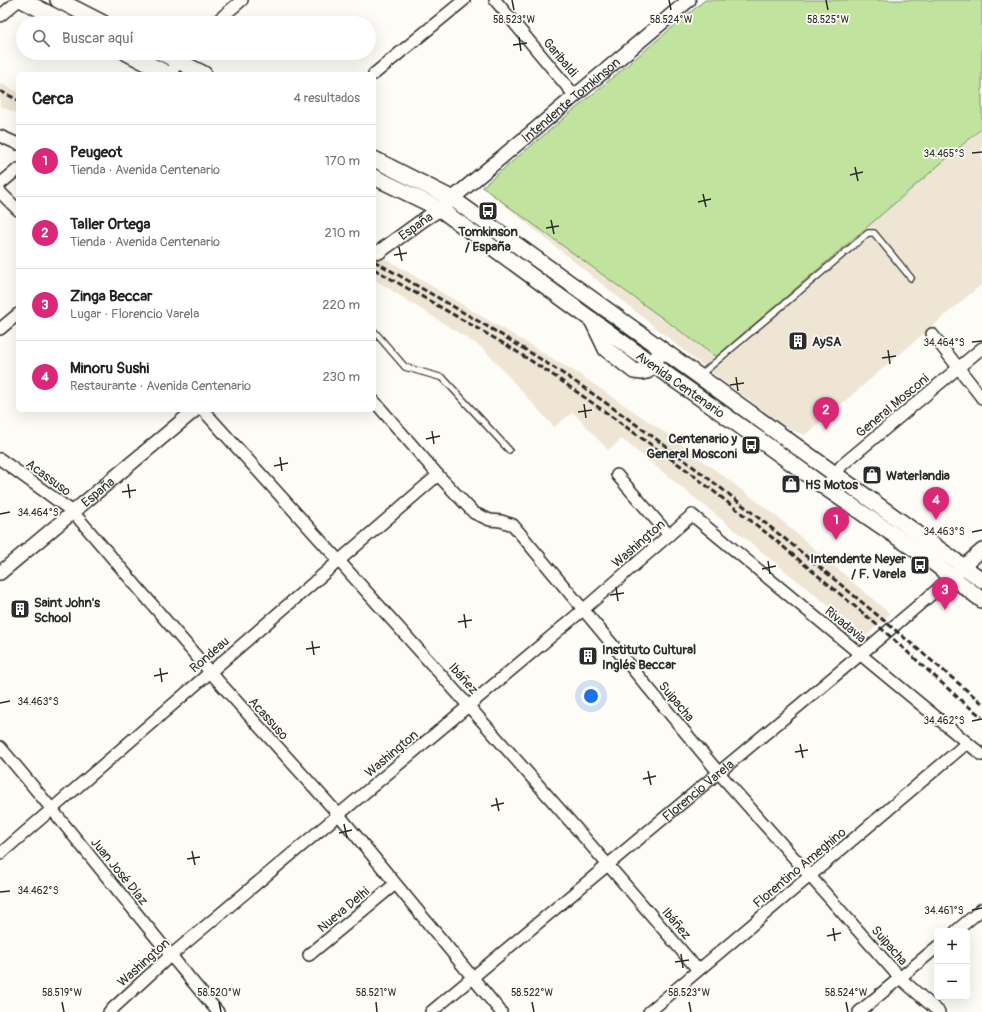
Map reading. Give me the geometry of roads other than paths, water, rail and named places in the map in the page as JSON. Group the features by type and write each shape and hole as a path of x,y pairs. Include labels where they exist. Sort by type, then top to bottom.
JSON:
{"main road":[{"path":"21,0 53,16"},
{"path":"58,0 89,16"},
{"path":"155,60 198,72"},
{"name":"Avenida Centenario","path":"376,160 453,199 834,475 982,580"},
{"path":"376,178 440,209 592,320 606,349 634,371 647,371 662,350"},
{"name":"Avenida Centenario","path":"652,364 952,577 982,600"}],"street":[{"path":"0,16 21,0"},
{"path":"223,16 242,0"},
{"path":"376,72 464,0"},
{"name":"Garibaldi","path":"494,0 575,96"},
{"name":"Intendente Tomkinson","path":"453,199 689,0"},
{"path":"0,136 16,143"},
{"path":"0,184 16,170"},
{"path":"0,192 16,208"},
{"name":"España","path":"379,252 453,199"},
{"path":"0,329 16,316"},
{"path":"932,334 982,398"},
{"name":"General Mosconi","path":"826,488 842,464 982,348"},
{"name":"Suipacha","path":"376,402 438,475 474,513 490,520 501,521 512,525 584,609 719,773 900,978 939,1012"},
{"name":"España","path":"0,573 193,412"},
{"name":"Ibáñez","path":"205,412 470,706 698,970"},
{"name":"Acassuso","path":"0,459 73,512 210,672 339,815 394,884 501,1012"},
{"name":"Rondeau","path":"0,854 438,475"},
{"path":"617,475 669,535"},
{"name":"Washington","path":"109,1012 170,956 470,706 692,515"},
{"name":"Rivadavia","path":"692,515 982,755"},
{"name":"Florencio Varela","path":"431,1012 861,654 982,550"},
{"name":"Florentino Ameghino","path":"649,1012 967,743"},
{"name":"Juan José Díaz","path":"0,747 52,809 170,956 218,1012"},
{"name":"Nueva Delhi","path":"309,955 394,884"},
{"path":"960,928 982,909"},
{"path":"859,1012 934,950"}],"lane":[{"path":"699,376 868,233 874,233 911,278"},
{"path":"376,333 405,367 443,378 509,450"}],"railway":[{"path":"0,91 16,99"},
{"path":"376,262 490,328 575,382 652,436 796,548 982,703"},
{"path":"376,270 508,346 556,377 688,471 774,539 882,629 963,702 982,717"}],"place":[{"name":"Tomkinson / España","path":"488,211"},
{"name":"AySA","path":"798,341"},
{"name":"Taller Ortega","path":"826,430"},
{"name":"Centenario y General Mosconi","path":"751,445"},
{"name":"Waterlandia","path":"872,475"},
{"name":"HS Motos","path":"791,484"},
{"name":"Minoru Sushi","path":"936,520"},
{"name":"Peugeot","path":"836,540"},
{"name":"Intendente Neyer / F. Varela","path":"920,565"},
{"name":"Saint John's School","path":"20,609"},
{"name":"Zinga Beccar","path":"945,610"},
{"name":"Instituto Cultural Inglés Beccar","path":"588,656"}]}
